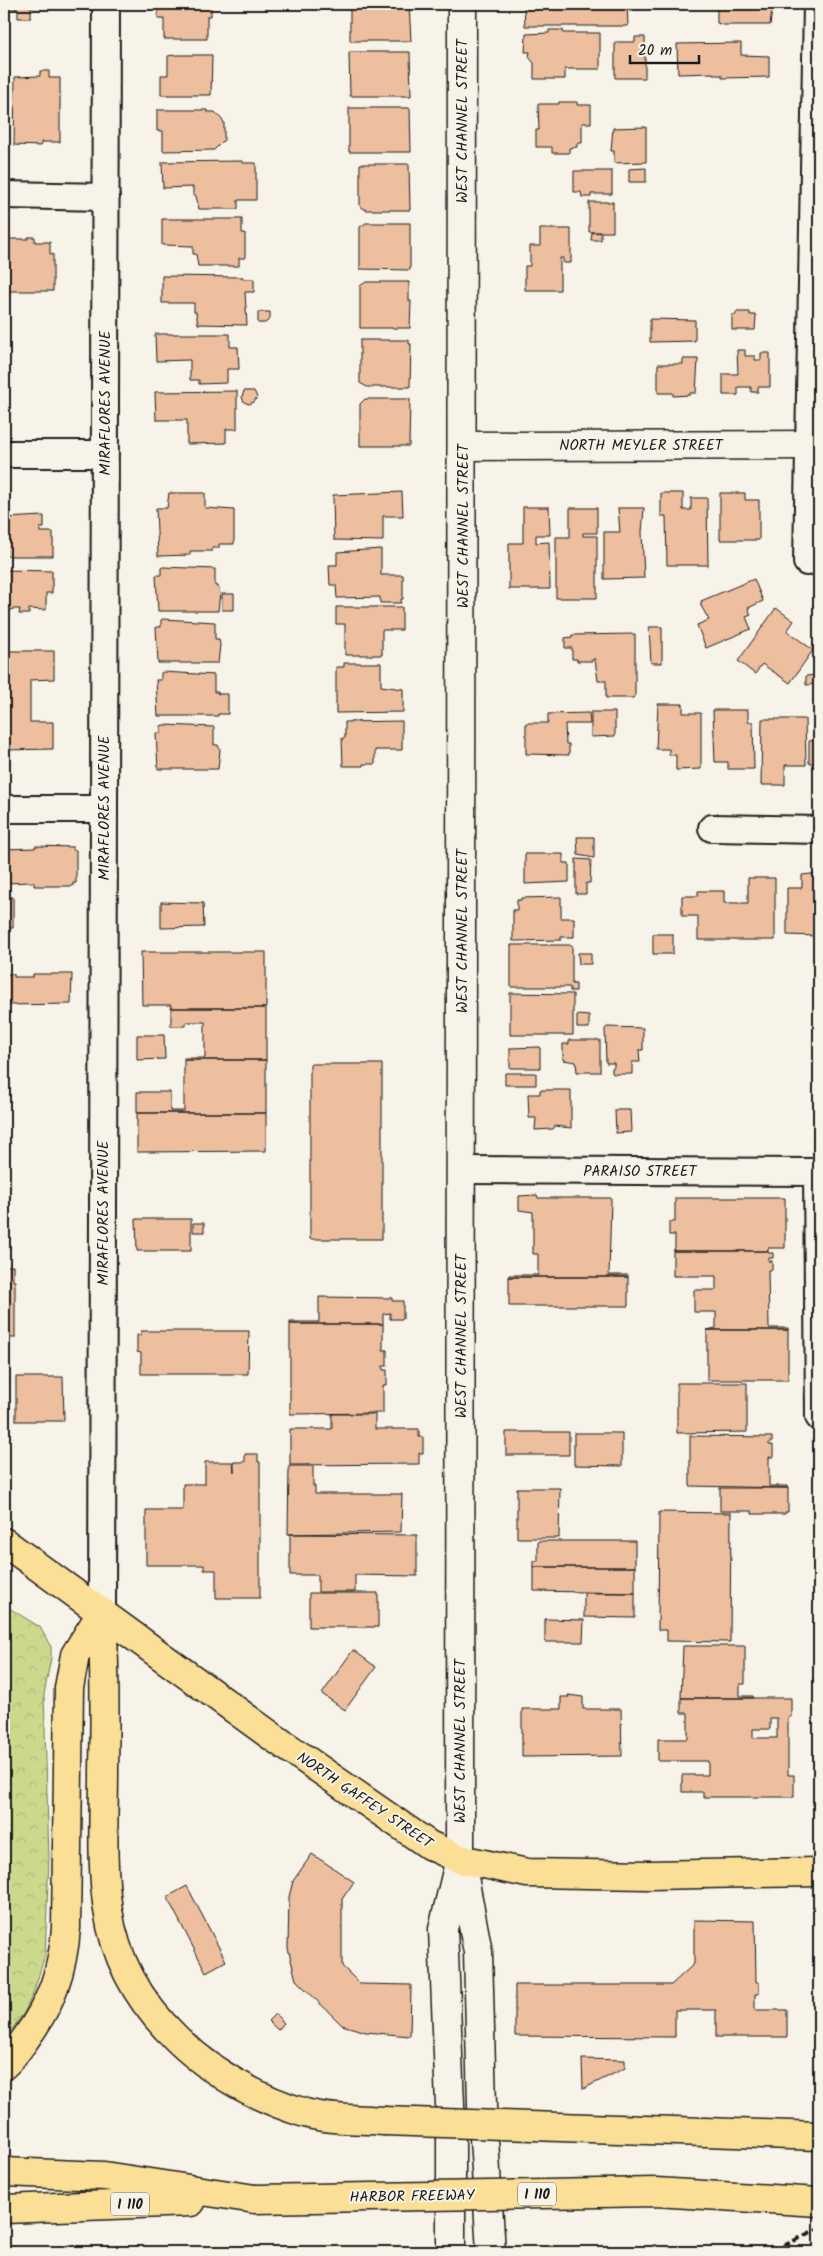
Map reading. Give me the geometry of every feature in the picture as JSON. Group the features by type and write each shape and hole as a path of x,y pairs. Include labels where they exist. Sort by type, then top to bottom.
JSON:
{"main road":[{"name":"NORTH GAFFEY STREET","path":"4,1542 307,1762 430,1845 460,1859 527,1873 648,1875 819,1872"},
{"path":"4,2065 10,2060 49,2003 61,1967 66,1928 69,1688 75,1655 102,1612"},
{"path":"102,1612 106,1687 103,1867 108,1912 115,1940 134,1984 154,2014 176,2039 198,2058 228,2079 266,2098 307,2113 346,2119 819,2136"},
{"path":"4,2172 104,2176 255,2199"},
{"name":"HARBOR FREEWAY","path":"4,2209 255,2199 656,2192 819,2202"}],"street":[{"name":"MIRAFLORES AVENUE","path":"102,1612 106,4"},
{"name":"WEST CHANNEL STREET","path":"462,4 460,1859 478,1952 482,2106 491,2252"},
{"path":"807,562 814,445 817,4"},
{"path":"4,195 106,197"},
{"name":"NORTH MEYLER STREET","path":"463,446 814,445"},
{"path":"4,454 105,454"},
{"path":"4,809 104,809"},
{"path":"712,828 819,830"},
{"name":"PARAISO STREET","path":"461,1170 818,1172"},
{"path":"818,1172 819,1417"},
{"name":"WEST CHANNEL STREET","path":"451,2252 450,2130 443,1929 460,1859"}],"green space":[{"path":"4,1605 40,1627 51,1647 51,1658 44,1694 49,1859 45,1955 33,1994 24,2013 4,2040"}],"building":[{"path":"8,4 54,4 54,7 31,7 31,18 18,18 18,9 8,7"},
{"path":"158,4 211,4 211,16 207,16 207,39 164,39 164,19 158,19"},
{"path":"350,4 409,4 411,41 350,41"},
{"path":"524,4 627,4 628,26 525,26"},
{"path":"717,4 773,4 770,25 723,25 717,23"},
{"path":"549,30 563,30 563,33 600,33 600,69 565,69 565,79 534,79 534,63 529,57 530,52 525,52 526,34 549,33"},
{"path":"635,37 645,37 645,78 615,78 615,42 635,42"},
{"path":"741,43 741,55 769,56 769,77 722,78 722,75 713,75 713,73 678,74 677,44"},
{"path":"349,52 410,52 411,96 350,96"},
{"path":"212,55 211,95 161,95 161,75 168,75 168,56"},
{"path":"40,71 49,71 49,78 60,78 60,142 41,142 41,146 14,145 15,77 40,76"},
{"path":"559,102 577,102 577,105 591,105 591,123 582,123 582,143 577,143 577,147 569,148 569,153 552,153 552,147 536,147 536,130 539,130 538,104 559,104"},
{"path":"349,108 410,108 411,152 349,152"},
{"path":"157,110 207,110 207,112 215,112 224,122 224,140 214,150 163,151 163,131 157,131"},
{"path":"646,127 646,162 614,163 614,151 611,151 613,128"},
{"path":"243,161 243,163 256,163 256,200 238,200 238,209 199,209 196,196 193,196 193,187 163,188 162,162"},
{"path":"360,164 409,164 410,210 366,210 360,206"},
{"path":"646,168 646,182 629,182 629,169"},
{"path":"574,171 612,171 612,194 591,194 591,197 582,197 581,192 574,192"},
{"path":"589,202 613,202 613,232 589,232"},
{"path":"162,219 242,219 242,233 245,233 245,258 239,258 239,266 198,266 196,254 193,254 193,246 162,245"},
{"path":"366,223 410,223 410,270 360,269 360,227"},
{"path":"540,229 571,229 571,263 563,263 563,258 560,258 560,290 525,290 525,266 530,266 530,246 540,246"},
{"path":"592,232 601,233 601,240 591,240"},
{"path":"28,237 35,237 35,242 50,242 50,254 53,254 53,291 7,291 7,239 28,239"},
{"path":"162,276 243,277 243,279 254,279 254,292 245,292 247,325 198,324 196,312 194,312 194,303 162,303"},
{"path":"366,282 409,282 409,301 411,301 410,328 360,328 360,286"},
{"path":"258,312 270,312 270,319 265,323 258,323"},
{"path":"736,312 750,312 750,315 756,315 755,330 732,330 732,315 736,315"},
{"path":"650,319 695,320 695,341 650,342"},
{"path":"155,334 230,334 230,347 238,347 239,369 227,369 227,383 199,384 199,380 190,380 190,360 156,361"},
{"path":"360,340 409,340 409,344 411,344 410,387 367,387 360,383"},
{"path":"737,350 745,350 745,356 755,356 755,360 761,360 761,353 770,353 770,387 758,387 758,392 751,392 751,387 738,387 738,395 723,395 723,374 738,374"},
{"path":"683,359 698,359 696,393 673,396 673,393 658,393 658,364 683,364"},
{"path":"237,391 237,429 226,429 226,443 187,444 187,420 156,420 155,392"},
{"path":"244,391 254,391 257,397 254,402 249,404 244,402 242,397"},
{"path":"365,399 410,399 409,446 360,446 360,404"},
{"path":"402,492 403,516 383,516 383,541 334,540 333,495"},
{"path":"169,493 205,493 205,508 234,510 234,544 219,544 219,548 212,548 212,551 190,551 190,555 158,556 156,508 167,508"},
{"path":"661,493 683,493 683,510 691,510 691,498 707,498 708,565 667,565 666,516 661,516"},
{"path":"720,493 745,493 745,500 759,500 759,540 720,540"},
{"path":"523,507 549,507 550,535 536,535 536,543 549,542 550,589 509,589 509,543 523,543"},
{"path":"570,508 597,508 597,533 583,533 583,536 597,536 597,598 556,598 556,537 570,537"},
{"path":"618,508 644,508 642,532 644,578 604,579 604,532 620,532"},
{"path":"44,516 44,528 40,528 40,532 53,532 53,556 4,556 4,527 6,527 6,518"},
{"path":"381,549 381,575 403,575 403,599 401,599 401,603 380,603 380,597 337,598 336,585 330,585 329,565 337,565 337,552"},
{"path":"161,568 215,569 215,586 218,586 220,593 218,611 158,611 156,575 161,575"},
{"path":"4,570 52,571 52,593 46,593 46,610 29,609 29,614 19,614 20,609 12,609 9,613 4,613"},
{"path":"754,579 763,601 748,608 751,615 746,617 751,629 706,648 697,625 709,620 700,604 702,604 701,601"},
{"path":"222,594 234,594 234,610 222,610"},
{"path":"336,607 402,607 402,630 382,630 382,655 345,655 345,624 336,624"},
{"path":"776,608 794,621 787,631 813,650 790,683 762,664 755,674 738,661"},
{"path":"817,610 819,610 819,638"},
{"path":"161,620 215,622 215,639 219,639 220,645 218,663 158,663 156,627 161,627"},
{"path":"649,627 662,627 662,663 651,663"},
{"path":"635,634 635,697 632,698 606,698 606,681 598,681 595,659 593,661 577,661 577,659 572,659 572,648 565,648 565,638 572,637 572,635"},
{"path":"4,651 54,651 54,679 30,680 30,722 53,722 53,749 4,750"},
{"path":"344,663 381,663 381,686 403,689 403,712 336,713 336,667 344,667"},
{"path":"161,673 214,675 214,692 228,694 228,714 218,714 218,716 158,716 156,680 161,680"},
{"path":"817,675 818,684 806,685 806,676"},
{"path":"658,704 683,704 683,713 701,713 701,769 676,770 676,755 669,755 669,749 656,749"},
{"path":"713,710 748,710 748,722 753,722 754,769 728,769 728,762 715,762"},
{"path":"591,712 615,712 615,736 591,737"},
{"path":"589,713 590,724 565,724 566,744 569,744 569,755 526,754 526,723 548,723 548,714"},
{"path":"762,719 805,719 806,765 785,765 785,785 761,785"},
{"path":"402,721 402,750 375,750 375,764 343,766 342,738 345,738 345,722"},
{"path":"161,726 214,727 214,745 218,745 220,750 218,769 158,769 156,733 161,733"},
{"path":"817,740 816,763 809,763 809,741"},
{"path":"577,837 594,837 594,858 578,855"},
{"path":"35,846 73,847 73,850 76,850 76,883 73,883 73,886 34,886 34,882 4,883 4,849 35,848"},
{"path":"525,854 563,854 563,863 569,863 569,882 525,884"},
{"path":"576,859 591,860 590,883 586,883 586,894 576,894"},
{"path":"819,874 819,948 817,948 817,936 787,935 787,888 802,888 802,875"},
{"path":"748,878 775,878 775,940 698,940 698,916 682,916 682,896 698,896 698,891 724,891 724,903 748,903"},
{"path":"4,897 13,897 13,928 7,928 7,938 4,938"},
{"path":"561,897 561,918 574,918 574,937 561,937 561,940 513,941 513,910 517,910 517,900 521,900 521,898"},
{"path":"161,902 203,903 204,927 161,928"},
{"path":"653,934 673,934 673,954 653,954"},
{"path":"511,945 572,945 572,984 576,984 576,991 570,991 570,987 511,987"},
{"path":"141,952 266,952 266,1008 171,1008 171,1005 142,1005"},
{"path":"578,953 591,953 591,964 579,964"},
{"path":"4,974 14,974 14,977 33,977 33,974 72,974 71,1004 4,1005"},
{"path":"510,993 573,994 573,1035 510,1035"},
{"path":"171,1008 266,1008 266,1060 184,1060 184,1058 205,1058 205,1022 186,1022 186,1026 171,1026"},
{"path":"577,1015 589,1016 589,1028 577,1028"},
{"path":"607,1027 643,1028 643,1050 639,1050 640,1062 632,1062 632,1074 614,1074 612,1073 612,1068 614,1063 606,1063 605,1029"},
{"path":"137,1035 164,1035 165,1059 137,1060"},
{"path":"569,1040 600,1040 600,1072 577,1072 576,1062 563,1060 563,1044 569,1044"},
{"path":"540,1047 540,1068 510,1068 510,1048"},
{"path":"184,1060 266,1060 266,1113 137,1113 137,1092 170,1092 170,1111 184,1111"},
{"path":"310,1064 382,1064 382,1239 310,1239"},
{"path":"505,1073 536,1073 536,1085 505,1085"},
{"path":"540,1090 571,1090 571,1128 555,1126 553,1129 535,1130 536,1118 529,1118 528,1094 540,1094"},
{"path":"615,1110 630,1110 631,1132 616,1133"},
{"path":"137,1113 266,1113 266,1151 137,1152"},
{"path":"537,1195 538,1198 611,1198 609,1275 628,1275 628,1277 509,1277 509,1275 538,1275 538,1254 533,1254 533,1212 519,1210 519,1196"},
{"path":"675,1198 785,1198 785,1248 768,1248 768,1251 673,1251 675,1248 675,1235 669,1235 669,1222 675,1222"},
{"path":"136,1219 191,1219 191,1251 137,1251"},
{"path":"193,1223 204,1223 204,1232 193,1232"},
{"path":"673,1251 768,1251 768,1253 773,1253 773,1258 769,1258 768,1261 772,1261 772,1270 768,1270 769,1328 788,1328 788,1330 707,1330 716,1328 716,1312 694,1312 694,1290 716,1290 716,1276 673,1276"},
{"path":"4,1266 13,1266 13,1281 15,1281 15,1338 4,1338"},
{"path":"509,1277 628,1277 628,1306 509,1306"},
{"path":"319,1297 392,1298 392,1301 403,1301 403,1319 390,1319 390,1313 383,1314 383,1324 290,1324 290,1322 319,1322"},
{"path":"290,1324 383,1324 383,1350 387,1350 387,1366 383,1366 383,1370 387,1370 387,1385 383,1385 383,1413 290,1414"},
{"path":"707,1330 788,1330 788,1380 707,1380"},
{"path":"141,1331 249,1331 248,1374 141,1374 141,1353 137,1352 137,1335 141,1335"},
{"path":"16,1377 63,1377 64,1421 16,1421"},
{"path":"4,1383 6,1383 6,1406 4,1406"},
{"path":"677,1383 747,1383 747,1432 677,1433"},
{"path":"332,1414 375,1414 375,1429 419,1429 419,1437 423,1437 423,1453 419,1453 419,1464 290,1465 290,1429 332,1429"},
{"path":"506,1432 569,1432 569,1455 506,1455"},
{"path":"574,1433 622,1433 622,1466 574,1465"},
{"path":"690,1436 772,1437 772,1442 769,1442 769,1445 773,1445 773,1457 769,1457 769,1486 788,1486 788,1488 690,1486"},
{"path":"245,1454 258,1454 258,1462 260,1462 260,1598 216,1598 216,1570 204,1570 204,1565 146,1565 146,1510 183,1510 183,1484 205,1484 205,1462 233,1462 234,1472 234,1462 245,1462"},
{"path":"289,1466 313,1466 315,1494 402,1494 401,1532 288,1534"},
{"path":"517,1488 560,1488 559,1538 517,1538"},
{"path":"720,1488 788,1488 788,1512 785,1512 785,1514 752,1514 752,1511 720,1511"},
{"path":"659,1512 731,1513 730,1642 667,1641 667,1630 658,1630"},
{"path":"290,1534 417,1535 417,1576 355,1575 355,1592 318,1592 318,1575 290,1575"},
{"path":"538,1541 635,1541 635,1567 534,1567 534,1561 538,1561"},
{"path":"534,1567 635,1567 635,1593 534,1591"},
{"path":"309,1593 378,1593 378,1627 309,1627"},
{"path":"584,1593 635,1593 635,1618 584,1617"},
{"path":"545,1619 584,1620 583,1642 545,1642"},
{"path":"683,1646 745,1646 745,1684 740,1684 740,1696 753,1696 753,1698 681,1698"},
{"path":"353,1650 376,1667 345,1710 322,1694"},
{"path":"568,1695 583,1697 583,1709 621,1709 622,1756 522,1757 522,1709 561,1709 561,1697 569,1697"},
{"path":"681,1698 791,1698 791,1717 788,1717 788,1775 794,1775 794,1797 703,1797 703,1792 682,1792 682,1775 708,1775 708,1761 658,1761 658,1739 688,1739 688,1713 681,1713","holes":["770,1718 777,1718 777,1738 753,1738 753,1729 770,1729"]},
{"path":"312,1854 354,1882 342,1899 342,1966 360,1984 411,1985 410,2036 366,2032 342,2025 296,1980 288,1948 289,1897 293,1881"},
{"path":"187,1886 226,1961 206,1972 167,1897"},
{"path":"694,1920 755,1921 756,1982 759,1982 759,1994 755,1994 755,2010 787,2010 787,2037 716,2037 716,2010 675,2010 675,2037 515,2036 515,1985 671,1985 694,1964"},
{"path":"275,2014 284,2023 278,2030 268,2021"},
{"path":"582,2059 625,2060 625,2068 583,2089"}],"railway":[{"path":"772,2252 819,2228"}]}
